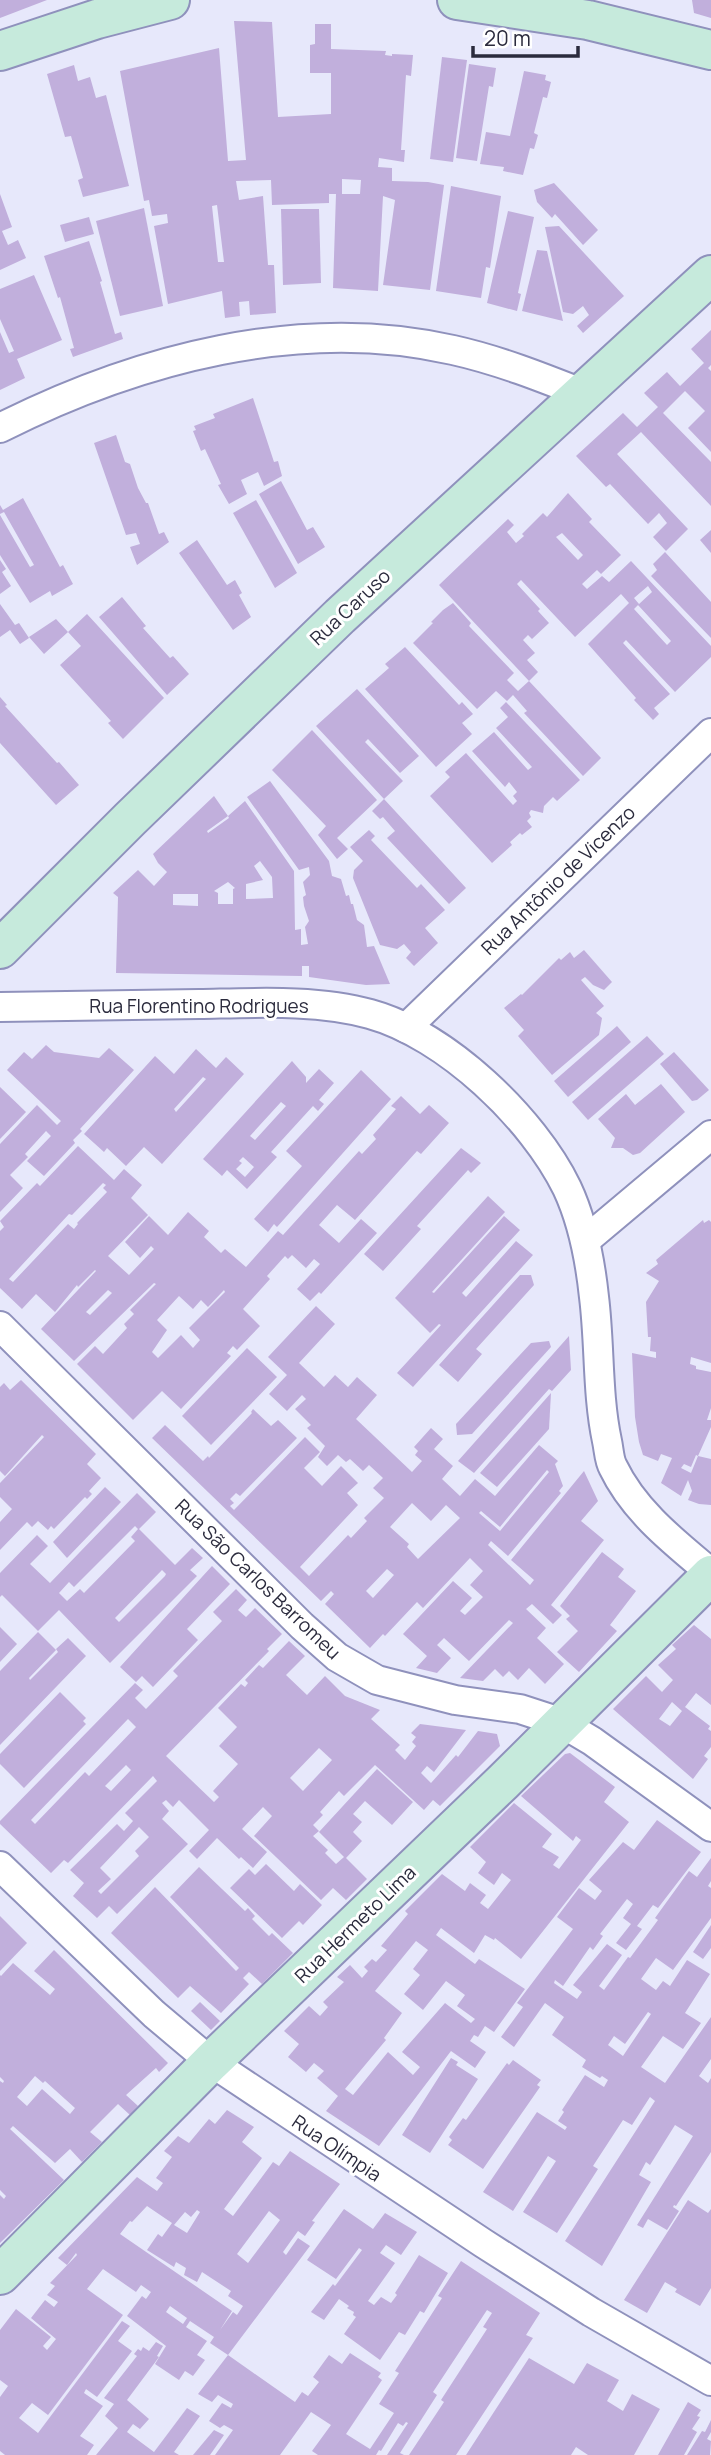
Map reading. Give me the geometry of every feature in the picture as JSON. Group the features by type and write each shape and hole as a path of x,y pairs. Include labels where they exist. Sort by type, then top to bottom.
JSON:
{"street":[{"path":"0,51 97,19 170,0"},
{"path":"457,0 588,20 711,50"},
{"name":"Rua Caruso","path":"0,949 130,818 340,616 711,275"},
{"path":"0,428 42,406 109,381 203,353 291,340 369,337 452,349 508,364 584,394"},
{"name":"Rua Antônio de Vicenzo","path":"406,1028 711,733"},
{"name":"Rua Florentino Rodrigues","path":"0,1007 308,1004 370,1014 406,1028 446,1052 474,1074 510,1107 537,1140 566,1188 586,1240 594,1298 604,1426 612,1465 634,1502 711,1574"},
{"path":"586,1240 711,1135"},
{"name":"Rua São Carlos Barromeu","path":"0,1326 292,1616 337,1657 377,1680 420,1692 520,1709 561,1722 592,1741 711,1827"},
{"name":"Rua Hermeto Lima","path":"0,2274 211,2062 503,1782 711,1574"},
{"name":"Rua Olímpia","path":"0,1866 154,2014 211,2062 392,2185 591,2312 711,2381"}],"building":[{"path":"0,0 47,0 0,18"},
{"path":"692,0 711,0 711,18 694,13"},
{"path":"234,21 272,22 278,117 331,114 331,73 310,73 310,45 315,44 315,24 331,24 331,49 386,51 385,55 392,56 413,55 411,76 406,75 401,150 405,150 404,162 379,158 378,167 392,168 392,181 444,185 430,290 383,285 395,200 383,196 378,291 333,288 336,194 329,194 329,203 272,205 271,180 236,181 239,200 263,196 268,265 274,265 276,313 250,315 249,301 239,302 240,316 225,318 222,291 168,304 154,226 168,223 167,214 152,216 149,200 144,201 120,71 219,48 228,161 246,160","holes":["342,179 361,180 360,194 342,194","217,205 224,262 218,262 212,206"]},
{"path":"442,57 467,60 453,162 430,159"},
{"path":"469,64 496,68 493,87 489,86 477,161 456,158"},
{"path":"74,65 78,81 90,77 96,98 106,95 129,186 83,197 78,180 83,178 71,136 65,137 47,74"},
{"path":"524,71 546,75 545,80 551,82 547,98 543,97 534,133 538,135 534,149 530,148 523,175 503,171 504,167 480,164 486,132 510,136"},
{"path":"554,183 598,230 583,245 555,214 552,218 537,202 534,190"},
{"path":"451,186 501,196 490,268 486,267 481,298 436,291"},
{"path":"0,194 12,227 2,231 8,245 18,240 26,258 0,270"},
{"path":"144,208 163,306 120,316 96,221"},
{"path":"281,209 319,209 321,283 283,285"},
{"path":"508,211 534,217 518,293 521,294 517,311 487,303"},
{"path":"89,217 94,234 65,242 60,225"},
{"path":"559,226 624,296 583,333 577,326 589,315 583,306 573,314 563,312 545,227"},
{"path":"89,241 115,334 121,332 123,339 73,357 70,349 74,348 60,297 58,298 44,256"},
{"path":"537,250 547,251 563,321 522,311"},
{"path":"34,275 62,340 17,359 25,378 0,390 0,332 9,353 14,351 0,319 0,289"},
{"path":"711,330 711,365 708,368 711,371 711,452 688,428 705,411 685,391 663,413 711,462 711,506 641,432 617,454 688,529 666,551 653,537 667,523 659,513 648,524 610,484 606,487 576,456 623,413 637,427 658,407 644,393 667,372 680,386 704,363 691,349"},
{"path":"253,398 274,462 278,461 282,476 264,486 258,472 241,480 247,494 229,504 218,485 221,484 205,449 201,451 193,431 196,430 194,426 215,418 213,414"},
{"path":"116,435 125,462 130,464 159,534 164,532 169,542 137,565 130,547 140,544 136,533 126,535 94,443"},
{"path":"281,481 307,530 313,527 325,547 298,564 259,494"},
{"path":"568,493 592,519 589,522 621,555 601,574 597,570 582,584 587,589 602,576 609,582 631,561 711,646 711,657 675,692 626,640 623,643 670,694 654,708 659,714 653,720 588,644 629,603 621,594 575,637 521,580 517,584 549,623 532,639 528,635 523,640 535,653 527,660 538,672 529,681 439,585 508,519 514,525 507,532 516,543 543,513 547,517","holes":["562,533 583,555 578,560 556,537","648,586 652,592 638,605 634,598","638,605 671,641 667,645 634,609"]},
{"path":"23,498 60,567 63,565 73,584 52,596 50,591 30,603 0,555 0,515 30,567 34,565 4,512 0,514 0,505 3,510"},
{"path":"256,500 297,573 275,588 233,513"},
{"path":"711,530 711,553 700,540"},
{"path":"197,540 227,585 235,580 242,593 239,595 251,617 233,630 179,553"},
{"path":"665,552 711,602 711,638 651,576 657,570 653,564"},
{"path":"0,560 6,569 2,572 11,586 0,594"},
{"path":"122,597 146,626 143,628 170,658 173,656 189,674 167,695 99,617"},
{"path":"453,603 471,623 469,626 514,673 507,680 518,691 529,681 601,758 583,776 524,713 527,711 513,695 507,701 496,691 477,709 413,643 443,610"},
{"path":"0,604 15,625 19,623 29,638 20,644 10,630 0,637"},
{"path":"87,614 164,698 123,739 108,723 111,721 60,665 81,646 68,632"},
{"path":"56,619 68,632 44,654 29,637"},
{"path":"405,647 459,705 462,702 473,714 462,723 472,734 436,767 365,689 389,668 385,664"},
{"path":"357,689 419,756 400,773 368,739 365,742 403,781 384,799 316,726"},
{"path":"0,697 7,705 5,706 79,785 56,805 0,743"},
{"path":"506,702 580,780 557,801 553,797 544,806 543,813 531,810 531,817 527,821 532,827 510,842 512,845 492,863 430,796 450,777 445,772 466,753 513,805 517,801 513,796 517,792 509,782 505,787 472,751 494,732 528,770 532,767 496,728 508,717 500,708"},
{"path":"312,730 377,800 337,838 348,849 337,859 318,835 326,826 272,770"},
{"path":"270,781 329,861 332,876 341,879 357,920 364,925 367,947 374,946 390,984 366,985 309,977 309,966 302,966 302,976 116,973 118,897 113,893 138,870 154,886 167,872 153,854 214,796 228,816 245,801 294,871 295,930 301,929 301,945 308,944 305,927 309,921 304,906 303,897 306,895 303,882 310,875 309,867 299,870 247,797","holes":["228,816 229,818 208,833 207,831","260,861 272,877 273,898 246,899 246,884 263,880 254,866","228,882 235,888 233,904 218,904 218,893 214,891","173,894 198,894 198,906 173,905"]},
{"path":"384,799 466,888 449,904 387,838 395,831 383,817 380,819 372,811"},
{"path":"369,830 375,836 371,840 417,888 421,884 445,910 425,928 438,943 414,966 406,958 411,952 404,944 397,949 380,945 353,878 354,870 363,861 350,847"},
{"path":"584,950 612,982 604,990 585,977 581,980 604,1006 596,1013 602,1018 599,1035 552,1075 518,1036 524,1030 504,1008 522,995 559,958 561,960 570,952 574,958"},
{"path":"617,1026 631,1042 568,1097 554,1081"},
{"path":"647,1036 664,1054 588,1120 572,1102"},
{"path":"46,1045 54,1052 99,1058 109,1048 134,1070 80,1129 82,1131 73,1140 75,1143 44,1176 27,1161 51,1136 46,1131 25,1154 28,1157 10,1175 23,1188 0,1212 0,1144 37,1105 57,1125 61,1121 7,1070 24,1052 32,1059"},
{"path":"196,1049 216,1068 226,1057 244,1074 162,1164 144,1147 126,1166 107,1148 104,1152 84,1134 155,1056 174,1074","holes":["203,1077 206,1079 176,1112 174,1109"]},
{"path":"674,1052 709,1090 697,1100 692,1101 660,1064"},
{"path":"292,1061 306,1077 306,1083 319,1069 334,1083 319,1100 324,1104 318,1111 313,1106 271,1152 277,1157 247,1189 227,1170 222,1176 203,1159","holes":["281,1102 286,1106 255,1140 250,1136","243,1157 254,1167 245,1177 236,1169 242,1163 239,1161"]},
{"path":"361,1070 391,1099 277,1227 274,1224 268,1232 254,1219 302,1166 286,1151"},
{"path":"661,1084 685,1112 640,1153 633,1155 623,1148 611,1148 615,1138 598,1119 626,1094 635,1105"},
{"path":"0,1087 26,1112 0,1139"},
{"path":"401,1096 420,1114 429,1105 449,1123 421,1154 417,1151 355,1220 337,1205 319,1225 339,1243 361,1219 377,1233 321,1294 319,1292 310,1301 297,1289 320,1264 314,1259 306,1268 292,1255 288,1259 285,1256 267,1276 270,1279 243,1309 260,1326 237,1350 233,1346 227,1353 231,1356 181,1409 162,1391 133,1420 77,1364 95,1346 103,1354 127,1328 124,1324 134,1314 130,1310 156,1284 74,1361 41,1329 95,1270 78,1287 77,1285 55,1312 36,1294 22,1309 0,1288 0,1231 4,1227 0,1221 37,1183 40,1186 78,1146 114,1180 124,1169 142,1185 131,1198 148,1215 108,1256 129,1275 154,1249 151,1246 140,1258 125,1242 149,1216 168,1235 188,1212 209,1231 204,1237 221,1253 225,1249 246,1267 278,1231 283,1235 359,1151 362,1154 376,1139 373,1135 396,1109 391,1106","holes":["103,1183 107,1192 74,1229 68,1224 13,1282 9,1279 69,1214 72,1215","108,1290 112,1293 90,1315 86,1312","224,1290 189,1328 200,1340 193,1348 181,1335 158,1358 152,1352 167,1330 157,1320 179,1296 193,1309 201,1300 208,1307"]},
{"path":"461,1148 481,1163 471,1173 468,1170 417,1226 421,1229 383,1271 364,1254"},
{"path":"488,1196 505,1212 432,1292 434,1293 504,1216 520,1230 462,1293 466,1297 516,1241 533,1255 413,1387 397,1373 441,1325 430,1333 395,1298"},
{"path":"703,1220 704,1223 709,1220 711,1363 691,1357 690,1364 696,1366 696,1369 711,1372 711,1408 707,1420 711,1420 711,1427 698,1456 711,1459 711,1505 688,1500 692,1491 688,1480 681,1496 661,1483 672,1458 661,1454 658,1461 643,1455 635,1417 632,1353 656,1358 656,1352 650,1351 651,1337 648,1337 646,1302 659,1281 646,1273 658,1264 656,1260","holes":["696,1455 698,1456 691,1473 681,1468 684,1464 691,1467"]},
{"path":"520,1275 531,1275 534,1285 476,1349 482,1354 458,1382 439,1365"},
{"path":"316,1306 335,1324 299,1363 324,1387 335,1375 348,1387 357,1377 377,1395 356,1419 412,1472 422,1461 415,1455 418,1451 414,1447 431,1428 443,1439 434,1449 453,1466 442,1479 460,1496 475,1479 495,1496 539,1445 558,1461 555,1464 563,1486 559,1491 561,1493 508,1556 491,1541 488,1545 530,1585 534,1580 511,1560 584,1471 598,1501 581,1521 604,1540 551,1605 562,1615 553,1624 532,1604 526,1609 546,1628 537,1638 564,1664 545,1684 529,1668 518,1680 509,1671 503,1677 495,1669 483,1681 460,1678 513,1623 509,1620 469,1661 444,1638 437,1645 451,1658 437,1673 416,1668 427,1656 403,1634 453,1581 472,1598 460,1611 465,1615 483,1597 470,1585 483,1571 470,1558 423,1608 417,1602 370,1648 325,1604 334,1594 331,1591 321,1601 152,1438 165,1425 203,1461 208,1456 209,1458 253,1409 271,1426 278,1420 297,1438 240,1496 236,1493 230,1499 234,1503 230,1506 234,1510 305,1437 320,1452 304,1468 322,1486 341,1466 358,1483 347,1493 358,1505 300,1567 309,1576 348,1535 351,1538 367,1521 364,1518 384,1498 373,1488 383,1478 369,1465 363,1471 350,1459 346,1462 338,1455 327,1466 318,1457 325,1446 307,1428 311,1425 295,1409 306,1399 302,1395 287,1411 269,1394 287,1375 268,1357","holes":["547,1470 549,1472 500,1531 479,1513 481,1511 500,1527","412,1503 431,1521 446,1505 460,1518 418,1559 407,1547 409,1544 390,1527","387,1569 394,1575 373,1598 366,1591"]},
{"path":"569,1336 571,1370 552,1391 549,1389 474,1473 458,1461"},
{"path":"549,1341 551,1347 472,1434 457,1435 456,1424 531,1343"},
{"path":"247,1348 277,1377 211,1445 182,1416"},
{"path":"21,1380 96,1454 87,1464 101,1478 89,1491 92,1494 87,1499 85,1497 54,1529 51,1526 48,1530 38,1521 32,1527 27,1522 0,1550 0,1522 12,1509 0,1497 0,1483 44,1437 42,1435 5,1476 0,1471 0,1387 4,1383 10,1390"},
{"path":"551,1393 549,1429 497,1487 480,1473"},
{"path":"105,1487 121,1502 67,1558 53,1542"},
{"path":"137,1493 156,1512 139,1529 175,1565 192,1548 203,1558 190,1570 197,1576 110,1663 59,1610 38,1631 2,1595 0,1597 0,1573 37,1535 48,1546 30,1564 50,1583","holes":["135,1526 138,1529 131,1537 135,1541 84,1593 80,1589 67,1601 59,1593 69,1582 74,1587","162,1570 165,1576 119,1622 115,1618"]},
{"path":"602,1552 624,1569 618,1577 636,1591 610,1625 617,1631 579,1672 557,1652 578,1631 566,1619 570,1616 560,1606"},
{"path":"212,1566 230,1584 187,1629 198,1640 153,1687 142,1676 136,1682 120,1667"},
{"path":"236,1589 247,1600 238,1610 246,1617 255,1608 282,1634 267,1649 269,1651 166,1756 214,1802 219,1797 213,1791 238,1764 219,1746 237,1727 218,1708 241,1684 245,1687 248,1683 245,1680 259,1665 263,1668 289,1641 305,1656 286,1675 307,1695 325,1676 345,1696 380,1710 371,1719 400,1745 395,1750 405,1760 416,1746 412,1742 416,1737 411,1733 420,1724 466,1730 434,1772 427,1766 421,1773 431,1783 456,1755 458,1757 478,1731 497,1734 500,1746 440,1806 433,1800 424,1810 375,1765 344,1796 339,1791 320,1812 323,1815 313,1825 319,1831 313,1836 328,1850 325,1853 336,1864 344,1857 319,1832 377,1769 413,1802 392,1825 365,1801 353,1814 362,1822 353,1832 362,1841 346,1858 367,1879 346,1900 333,1888 321,1900 254,1836 272,1816 263,1807 242,1829 267,1852 253,1868 217,1838 197,1859 189,1851 209,1830 179,1800 173,1807 166,1800 162,1803 169,1811 162,1819 188,1844 117,1914 109,1906 97,1918 73,1896 84,1883 70,1870 117,1824 124,1831 133,1821 125,1813 157,1781 153,1776 68,1863 64,1860 51,1873 0,1824 0,1821 135,1683 143,1690 135,1698 146,1709 178,1676 173,1671 222,1621 213,1612","holes":["128,1719 136,1727 89,1776 85,1772 35,1824 31,1820","319,1748 332,1760 303,1791 290,1778","126,1765 131,1770 111,1791 105,1786","139,1827 149,1837 135,1851 139,1856 101,1894 98,1891 111,1879 100,1868"]},
{"path":"694,1625 711,1639 711,1705 696,1693 685,1707 710,1726 708,1729 711,1731 711,1747 704,1756 708,1759 693,1779 613,1709 646,1676 662,1692 673,1680 658,1665 676,1649 672,1645","holes":["672,1702 682,1711 670,1726 659,1719"]},
{"path":"0,1627 17,1644 0,1662"},
{"path":"38,1632 56,1650 30,1680 68,1638 86,1656 0,1745 0,1671"},
{"path":"60,1692 86,1718 83,1721 86,1724 24,1788 0,1764 0,1754"},
{"path":"570,1753 615,1787 604,1802 629,1822 521,1959 495,1938 494,1940 485,1935 474,1953 441,1928 436,1935 475,1964 479,1959 525,1989 494,2032 485,2026 478,2037 474,2035 470,2041 486,2052 475,2068 451,2051 379,2146 326,2111 338,2096 317,2078 324,2071 314,2063 306,2072 288,2057 299,2044 284,2031 309,2006 320,2016 328,2007 323,2002 344,1982 337,1977 350,1965 362,1978 368,1971 364,1967 372,1959 376,1962 387,1950 381,1946 408,1914 405,1911 442,1874 465,1891 470,1883 486,1895 480,1903 488,1909 511,1880 502,1873 494,1885 478,1873 486,1862 470,1847 514,1803 552,1834 542,1847 559,1857 553,1865 559,1869 581,1840 576,1836 573,1841 521,1796 565,1754","holes":["416,1941 428,1950 413,1969 420,1975 404,1994 423,2010 446,1981 465,1995 457,2006 475,2019 471,2023 445,2003 402,2052 420,2067 413,2075 388,2052 353,2095 345,2089 386,2040 384,2038 402,2013 375,1991"]},
{"path":"657,1820 701,1852 658,1908 653,1905 637,1926 642,1929 626,1950 616,1943 631,1924 623,1918 633,1904 627,1899 600,1934 603,1936 593,1950 590,1947 563,1986 555,1980 554,1983 577,1999 582,1992 573,1985 607,1944 622,1955 599,1986 604,1990 658,1920 655,1918 689,1871 697,1877 711,1858 711,1881 708,1886 711,1888 711,1918 673,1970 656,1958 641,1979 656,1990 663,1981 670,1986 687,1960 710,1974 685,2013 701,2023 683,2049 663,2036 641,2067 665,2083 711,2017 711,2059 699,2076 708,2083 711,2078 711,2152 676,2206 674,2205 679,2211 667,2230 648,2219 643,2228 637,2225 693,2136 675,2125 650,2165 646,2162 639,2175 651,2182 602,2266 565,2241 655,2101 650,2097 632,2125 623,2120 593,2166 598,2169 557,2233 523,2212 556,2161 548,2156 513,2211 483,2192 537,2112 565,2130 567,2127 558,2121 564,2112 562,2110 585,2075 604,2087 608,2080 582,2067 586,2060 552,2035 564,2017 545,2003 514,2047 501,2037 523,2007 517,2003 573,1929 557,1917 579,1888 595,1900 602,1891 589,1880 623,1842 634,1850","holes":["648,2012 651,2014 623,2056 608,2045 614,2036 625,2044"]},
{"path":"266,1864 294,1891 300,1884 322,1905 303,1925 299,1921 282,1938 230,1888 249,1869 255,1875"},
{"path":"199,1867 245,1911 248,1908 255,1916 252,1919 269,1936 272,1933 293,1953 262,1984 249,1972 243,1978 249,1984 221,2013 190,1986 178,1998 111,1933 155,1887 236,1971 239,1968 170,1897"},
{"path":"0,1916 27,1943 0,1971"},
{"path":"711,1925 711,1948 703,1959 693,1952"},
{"path":"54,1950 168,2063 159,2072 156,2068 126,2095 138,2106 130,2115 118,2104 90,2132 102,2142 82,2162 70,2149 55,2163 13,2126 10,2129 64,2180 0,2243 0,2195 4,2199 6,2196 0,2190 0,2081 4,2081 0,2077 0,1975 13,1963 50,1995 55,1989 34,1971","holes":["35,2076 43,2083 45,2081 75,2108 70,2114 42,2089 27,2106 17,2097"]},
{"path":"200,2002 220,2021 211,2030 191,2011"},
{"path":"451,2058 458,2062 456,2065 478,2079 430,2153 402,2135"},
{"path":"513,2060 541,2080 537,2085 540,2087 483,2169 448,2145 452,2140 449,2137 463,2118 466,2120 507,2063 509,2065"},
{"path":"227,2110 254,2127 242,2142 262,2158 224,2209 233,2216 273,2162 279,2166 290,2151 340,2184 312,2221 315,2222 305,2236 298,2231 283,2252 286,2255 298,2238 310,2246 228,2355 210,2343 214,2337 190,2321 186,2327 207,2341 197,2355 205,2360 193,2376 185,2371 179,2380 155,2364 166,2346 127,2316 142,2296 146,2299 151,2292 141,2285 136,2292 103,2269 87,2289 123,2315 48,2415 32,2403 19,2418 38,2433 122,2321 130,2326 118,2341 132,2351 97,2397 86,2389 84,2393 103,2406 80,2436 94,2445 87,2455 5,2455 0,2451 0,2397 8,2386 0,2380 0,2330 16,2309 51,2337 43,2346 47,2350 56,2339 31,2318 45,2300 54,2307 58,2302 47,2295 55,2286 50,2283 77,2255 76,2253 67,2265 58,2258 137,2177 157,2191 163,2183 156,2178 172,2157 164,2151 178,2136 189,2143 209,2119 215,2124","holes":["147,2206 172,2223 162,2237 158,2234 147,2250 174,2267 176,2262 186,2268 184,2275 197,2282 202,2272 231,2291 228,2296 243,2306 237,2315 233,2312 220,2330 232,2311 120,2234 130,2221","197,2210 200,2212 187,2233 174,2225 185,2212 191,2217","269,2211 280,2220 248,2263 237,2254","170,2306 187,2318 183,2324 166,2312"]},
{"path":"688,2200 708,2213 711,2209 711,2288 700,2306 675,2292 677,2289 665,2282 647,2313 624,2300"},
{"path":"344,2209 373,2229 385,2213 417,2232 401,2255 386,2245 380,2253 395,2263 368,2301 374,2305 381,2297 391,2303 419,2255 448,2273 424,2313 420,2311 405,2335 399,2332 380,2360 344,2334 356,2317 354,2312 347,2308 349,2306 339,2299 324,2320 311,2312 362,2250 359,2248 336,2279 307,2260"},
{"path":"461,2261 540,2313 526,2335 533,2338 456,2455 409,2455 487,2329 483,2327 492,2313 487,2310 433,2392 437,2395 400,2453 404,2455 387,2455 408,2423 406,2422 403,2426 398,2423 376,2455 318,2455 312,2451 331,2425 311,2412 280,2455 215,2455 233,2430 224,2425 220,2428 209,2421 222,2403 231,2408 233,2404 218,2395 212,2402 198,2394 228,2355 295,2402 302,2392 308,2396 319,2382 313,2377 329,2355 342,2364 350,2353 381,2373 378,2377 382,2380 346,2434 370,2449 394,2413 379,2404 399,2373 395,2371 442,2298 438,2296"},
{"path":"156,2342 163,2346 157,2356 159,2357 127,2400 149,2419 140,2429 133,2424 127,2432 154,2452 187,2408 200,2416 174,2452 179,2455 96,2455 118,2428 105,2416 114,2404 104,2398 137,2356 134,2354 138,2349 141,2351 143,2347 149,2351"},
{"path":"529,2358 574,2384 587,2363 619,2380 607,2401 623,2411 632,2394 660,2409 634,2455 588,2455 576,2447 571,2455 466,2455"},
{"path":"688,2402 701,2410 692,2429 697,2432 684,2455 658,2455"},
{"path":"711,2420 711,2432 707,2439 711,2441 710,2455 687,2455 702,2431 705,2432"},
{"path":"214,2430 224,2435 210,2455 193,2455"}]}
